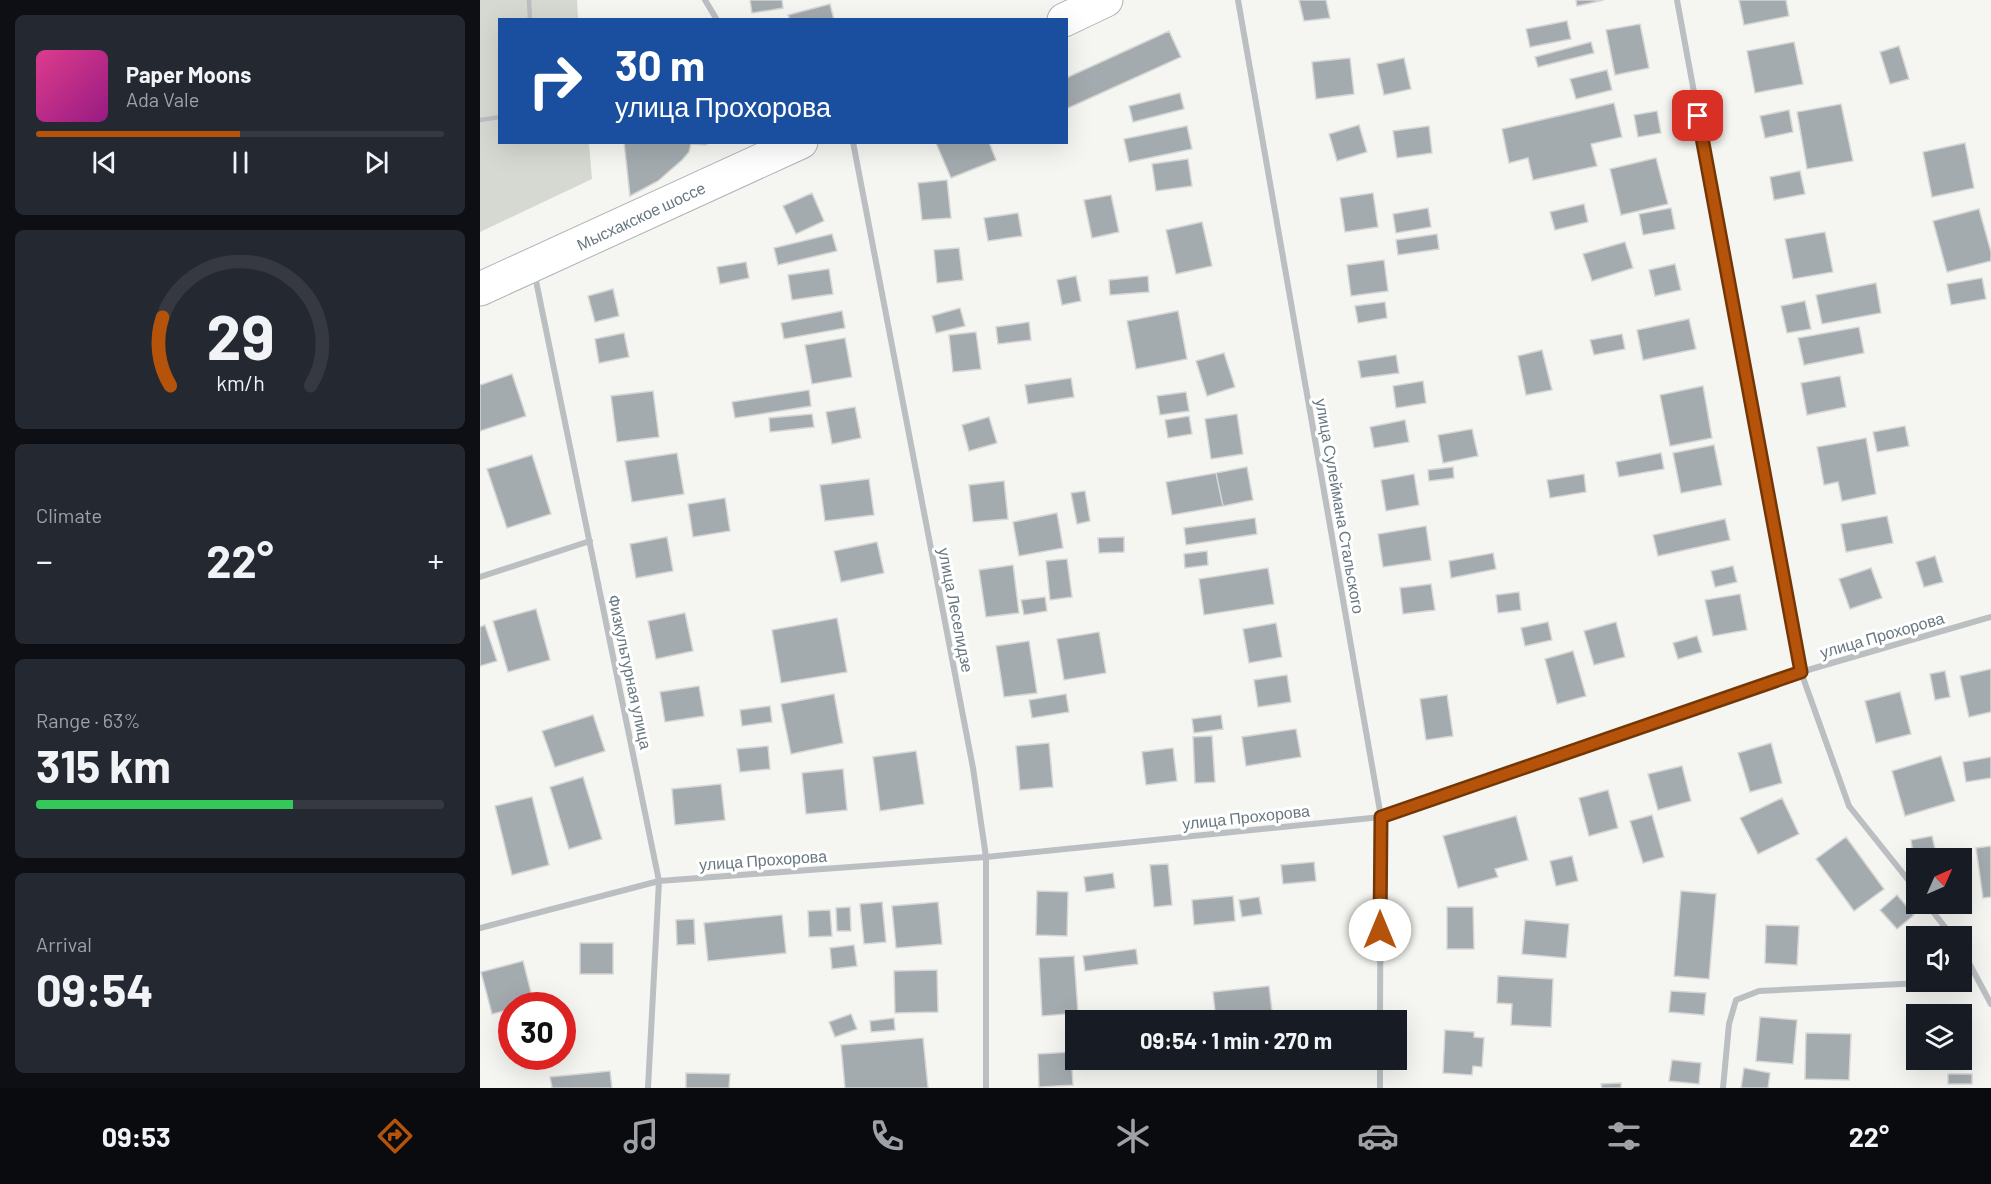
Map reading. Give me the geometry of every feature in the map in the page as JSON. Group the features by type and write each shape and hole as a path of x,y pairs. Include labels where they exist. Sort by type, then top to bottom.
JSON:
{"street":[{"path":"705,0 716,18"},
{"path":"1068,18 1106,0"},
{"name":"улица Сулеймана Стальского","path":"1238,0 1381,817 1380,1010"},
{"path":"1677,0 1801,672 1849,806 1906,877"},
{"name":"Мысхакское шоссе","path":"480,289 797,144"},
{"name":"улица Леселидзе","path":"853,144 970,756 986,857 986,1088"},
{"name":"Физкультурная улица","path":"533,266 659,881 648,1088"},
{"path":"480,577 590,542"},
{"name":"улица Прохорова","path":"480,928 659,881 986,857 1381,817 1801,672 1991,617"},
{"path":"1935,914 1944,926"},
{"path":"1972,969 1991,1004"},
{"path":"1723,1088 1729,1024 1736,1000 1759,991 1906,984"},
{"path":"1380,1070 1380,1088"}],"lane":[{"path":"528,0 530,18"},
{"path":"480,120 498,117"}],"shaded area":[{"path":"480,0 577,0 578,18 498,18 498,144 589,144 592,179 480,232"}],"building":[{"path":"750,0 782,0 783,8 752,13"},
{"path":"1299,0 1326,0 1330,18 1304,21"},
{"path":"1576,0 1604,0 1577,6"},
{"path":"1739,0 1786,0 1789,16 1744,25"},
{"path":"830,4 834,18 789,18 788,15"},
{"path":"1567,21 1571,39 1530,47 1526,29"},
{"path":"1640,24 1649,68 1615,75 1606,30"},
{"path":"1169,31 1181,57 1068,108 1068,77"},
{"path":"1591,42 1594,53 1538,67 1535,57"},
{"path":"1794,42 1803,84 1755,93 1747,51"},
{"path":"1899,46 1909,79 1890,84 1880,52"},
{"path":"1350,58 1354,94 1316,99 1312,62"},
{"path":"1404,58 1411,89 1384,95 1377,64"},
{"path":"1607,70 1612,90 1576,99 1570,79"},
{"path":"1180,93 1184,109 1133,122 1129,106"},
{"path":"1614,103 1622,137 1591,144 1597,166 1533,180 1528,158 1509,163 1502,129"},
{"path":"1841,104 1853,161 1807,169 1797,112"},
{"path":"1789,110 1793,132 1765,138 1760,116"},
{"path":"1657,111 1661,133 1638,137 1634,115"},
{"path":"1359,125 1367,152 1337,161 1329,134"},
{"path":"1187,126 1192,149 1129,162 1124,139"},
{"path":"1429,126 1432,153 1397,158 1393,131"},
{"path":"1965,143 1974,188 1932,197 1923,152"},
{"path":"624,144 691,144 689,152 682,160 658,181 630,196"},
{"path":"936,144 990,144 996,160 951,178"},
{"path":"1656,158 1668,204 1621,215 1610,169"},
{"path":"1188,159 1192,186 1156,191 1152,164"},
{"path":"1800,171 1805,194 1774,200 1770,177"},
{"path":"947,180 951,218 922,220 918,183"},
{"path":"812,193 824,221 796,234 783,206"},
{"path":"1373,193 1378,227 1345,232 1340,198"},
{"path":"1111,195 1119,232 1092,238 1084,200"},
{"path":"1584,204 1588,222 1555,230 1550,212"},
{"path":"1428,208 1431,227 1396,233 1393,214"},
{"path":"1671,208 1675,229 1643,235 1639,214"},
{"path":"1979,209 1991,252 1991,261 1947,272 1933,221"},
{"path":"1018,213 1022,236 988,241 984,218"},
{"path":"1202,222 1212,266 1176,274 1166,230"},
{"path":"1825,232 1833,272 1793,279 1785,239"},
{"path":"832,234 837,251 778,265 774,248"},
{"path":"1437,234 1439,249 1398,255 1396,240"},
{"path":"1625,242 1633,268 1592,281 1583,254"},
{"path":"959,248 963,280 937,283 934,250"},
{"path":"1384,260 1388,291 1351,296 1347,265"},
{"path":"746,262 749,278 720,284 717,267"},
{"path":"1675,264 1681,290 1655,296 1649,270"},
{"path":"829,269 833,294 792,300 788,275"},
{"path":"1076,276 1081,301 1062,305 1057,280"},
{"path":"1148,276 1149,292 1110,295 1109,280"},
{"path":"1982,278 1986,299 1951,305 1947,284"},
{"path":"1876,283 1881,313 1822,324 1816,295"},
{"path":"613,289 619,316 595,322 588,296"},
{"path":"1805,301 1811,329 1787,333 1781,306"},
{"path":"1385,302 1387,318 1358,323 1355,306"},
{"path":"960,308 965,326 936,333 932,316"},
{"path":"842,311 845,328 784,339 781,323"},
{"path":"1178,311 1187,359 1136,369 1127,321"},
{"path":"1689,319 1696,349 1643,360 1637,330"},
{"path":"1029,322 1031,340 998,344 996,327"},
{"path":"1859,327 1864,353 1804,365 1798,338"},
{"path":"976,332 981,369 953,372 949,335"},
{"path":"624,333 629,357 599,363 595,339"},
{"path":"1622,334 1625,349 1594,355 1590,340"},
{"path":"845,338 852,377 812,384 805,345"},
{"path":"1542,350 1552,390 1526,395 1518,356"},
{"path":"1224,353 1235,387 1207,396 1196,361"},
{"path":"1396,355 1399,373 1361,378 1358,361"},
{"path":"512,374 526,416 480,431 480,385"},
{"path":"1840,376 1846,407 1807,415 1801,383"},
{"path":"1071,378 1074,397 1028,404 1025,385"},
{"path":"1423,381 1426,403 1396,408 1393,386"},
{"path":"1703,386 1712,438 1670,446 1660,395"},
{"path":"809,390 811,406 735,418 732,402"},
{"path":"653,391 659,437 617,442 611,396"},
{"path":"1186,392 1189,411 1160,415 1157,396"},
{"path":"855,407 861,438 832,444 826,412"},
{"path":"812,414 814,427 770,432 769,418"},
{"path":"1237,414 1243,454 1211,459 1205,419"},
{"path":"1189,416 1192,434 1168,438 1165,420"},
{"path":"989,417 997,443 969,451 962,425"},
{"path":"1405,420 1409,442 1374,448 1370,427"},
{"path":"1905,426 1909,446 1877,452 1873,432"},
{"path":"1472,429 1478,456 1443,463 1438,435"},
{"path":"1866,438 1876,494 1842,501 1838,482 1824,485 1817,447"},
{"path":"1714,445 1722,485 1681,493 1673,453"},
{"path":"677,453 684,494 632,502 625,461"},
{"path":"1661,453 1664,469 1619,477 1616,462"},
{"path":"532,455 551,514 507,528 487,469"},
{"path":"1247,467 1253,500 1223,506 1216,473"},
{"path":"1453,467 1454,478 1429,481 1428,470"},
{"path":"1216,473 1223,506 1172,515 1166,482"},
{"path":"1414,474 1419,505 1386,511 1381,480"},
{"path":"1584,474 1586,492 1550,498 1547,480"},
{"path":"869,479 874,515 825,521 820,485"},
{"path":"1004,481 1008,519 973,522 969,485"},
{"path":"1085,491 1090,521 1077,524 1071,493"},
{"path":"725,498 730,531 693,537 688,504"},
{"path":"1057,513 1063,548 1019,556 1013,522"},
{"path":"1887,516 1893,543 1846,552 1841,524"},
{"path":"1255,518 1257,534 1186,545 1184,528"},
{"path":"1725,519 1730,540 1658,556 1653,535"},
{"path":"1426,526 1431,560 1383,567 1378,534"},
{"path":"667,537 673,571 636,578 630,544"},
{"path":"1124,537 1124,552 1099,553 1098,538"},
{"path":"877,542 884,573 841,582 834,551"},
{"path":"1207,551 1208,565 1185,568 1184,554"},
{"path":"1493,553 1496,569 1451,578 1449,561"},
{"path":"1935,556 1943,582 1924,587 1916,562"},
{"path":"1067,559 1072,597 1050,600 1046,561"},
{"path":"1013,565 1019,613 986,617 979,570"},
{"path":"1733,566 1737,582 1715,587 1711,571"},
{"path":"1268,568 1274,604 1204,615 1199,579"},
{"path":"1871,568 1882,598 1850,609 1839,579"},
{"path":"1431,584 1435,610 1403,614 1400,588"},
{"path":"1519,592 1521,610 1498,613 1496,595"},
{"path":"1740,594 1747,630 1713,636 1705,600"},
{"path":"1045,597 1047,611 1024,615 1021,600"},
{"path":"536,609 550,660 508,672 493,621"},
{"path":"685,613 693,651 656,659 648,621"},
{"path":"837,618 847,672 781,683 772,630"},
{"path":"1548,622 1552,640 1525,646 1521,628"},
{"path":"1616,622 1625,657 1594,665 1584,631"},
{"path":"1276,623 1282,657 1249,663 1243,629"},
{"path":"485,625 497,661 480,666 480,627"},
{"path":"1099,632 1106,673 1064,680 1057,639"},
{"path":"1697,636 1702,652 1678,659 1673,643"},
{"path":"1029,641 1037,693 1004,697 996,646"},
{"path":"1573,651 1586,696 1557,704 1545,659"},
{"path":"1991,669 1991,712 1969,717 1960,676"},
{"path":"1945,671 1950,697 1935,700 1930,674"},
{"path":"1287,675 1291,702 1258,707 1254,680"},
{"path":"699,686 704,716 665,722 660,692"},
{"path":"1900,692 1911,734 1876,743 1865,701"},
{"path":"834,694 843,743 791,754 781,704"},
{"path":"1066,694 1069,712 1032,718 1029,700"},
{"path":"1447,695 1453,736 1426,740 1420,699"},
{"path":"770,706 772,722 742,726 740,710"},
{"path":"593,715 605,751 555,767 542,731"},
{"path":"1221,715 1223,729 1194,733 1192,719"},
{"path":"1296,729 1301,757 1246,766 1242,737"},
{"path":"1212,736 1215,782 1195,783 1193,737"},
{"path":"1049,743 1053,787 1020,790 1016,746"},
{"path":"1771,743 1782,783 1750,792 1738,753"},
{"path":"768,746 770,769 740,772 737,749"},
{"path":"1173,748 1177,781 1146,785 1142,752"},
{"path":"916,751 924,804 880,811 873,757"},
{"path":"1941,756 1955,801 1905,816 1892,771"},
{"path":"1991,757 1991,778 1966,782 1963,762"},
{"path":"1682,766 1691,801 1658,810 1648,774"},
{"path":"843,769 847,810 806,814 802,773"},
{"path":"583,777 602,839 569,849 550,787"},
{"path":"721,784 725,820 675,825 672,789"},
{"path":"1608,790 1618,828 1589,836 1579,798"},
{"path":"532,797 549,865 512,875 495,806"},
{"path":"1782,798 1799,834 1758,854 1740,818"},
{"path":"1652,815 1664,857 1643,863 1630,821"},
{"path":"1516,816 1528,860 1495,869 1498,877 1458,888 1443,836"},
{"path":"1932,836 1935,848 1912,848 1911,840"},
{"path":"1846,837 1884,889 1854,911 1816,859"},
{"path":"1991,846 1991,897 1983,898 1976,848"},
{"path":"1572,856 1578,881 1556,886 1550,861"},
{"path":"1314,862 1316,881 1283,884 1281,865"},
{"path":"1168,864 1172,905 1154,907 1150,865"},
{"path":"1113,873 1115,888 1086,892 1084,877"},
{"path":"1037,891 1068,892 1067,936 1036,935"},
{"path":"1681,891 1716,894 1709,979 1674,976"},
{"path":"1897,895 1906,906 1906,914 1914,915 1897,929 1880,910"},
{"path":"1233,896 1235,921 1194,925 1192,900"},
{"path":"1259,897 1262,914 1242,917 1239,900"},
{"path":"882,902 886,942 864,944 860,904"},
{"path":"938,902 942,944 896,948 892,906"},
{"path":"850,907 851,931 837,931 836,908"},
{"path":"1447,907 1473,907 1474,949 1447,949"},
{"path":"830,910 832,936 809,937 808,911"},
{"path":"782,915 786,953 708,961 704,923"},
{"path":"694,919 695,944 677,945 676,920"},
{"path":"1525,920 1569,924 1566,958 1522,954"},
{"path":"1766,925 1799,926 1797,965 1765,963"},
{"path":"580,943 613,943 613,974 580,974"},
{"path":"854,945 857,966 832,969 830,948"},
{"path":"1136,949 1138,964 1085,971 1083,956"},
{"path":"1074,956 1078,1010 1065,1010 1065,1014 1042,1016 1039,958"},
{"path":"523,961 531,992 498,992 498,1012 492,1014 481,972"},
{"path":"937,970 938,1012 895,1013 894,971"},
{"path":"1498,976 1553,979 1551,1027 1511,1025 1512,1004 1497,1003"},
{"path":"1269,986 1272,1010 1215,1010 1213,992"},
{"path":"1671,991 1706,993 1704,1015 1669,1012"},
{"path":"851,1014 857,1029 835,1037 829,1022"},
{"path":"1760,1017 1797,1020 1793,1064 1756,1061"},
{"path":"894,1018 895,1030 871,1032 870,1021"},
{"path":"1445,1030 1474,1032 1474,1037 1484,1038 1482,1067 1473,1066 1472,1075 1443,1073"},
{"path":"1806,1033 1851,1034 1849,1080 1805,1079"},
{"path":"923,1038 928,1088 845,1088 841,1045"},
{"path":"1065,1052 1065,1070 1072,1070 1073,1085 1039,1087 1038,1054"},
{"path":"1672,1060 1701,1063 1699,1084 1669,1081"},
{"path":"1744,1068 1770,1073 1768,1088 1741,1088"},
{"path":"610,1071 612,1088 552,1088 550,1077"},
{"path":"686,1073 730,1074 729,1088 686,1088"},
{"path":"1948,1074 1972,1074 1972,1084 1948,1084"},
{"path":"1621,1083 1621,1088 1602,1088 1601,1084"}],"route":[{"path":"1380,930 1381,817 1801,672 1698,116"}]}
